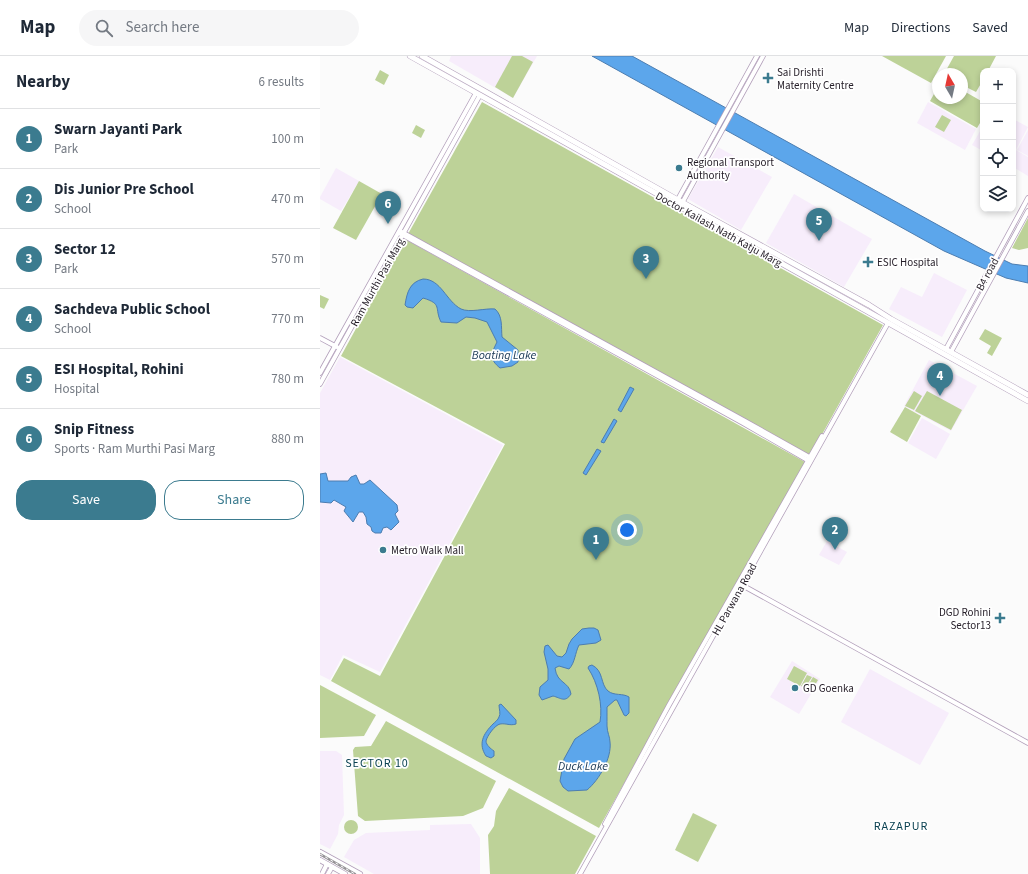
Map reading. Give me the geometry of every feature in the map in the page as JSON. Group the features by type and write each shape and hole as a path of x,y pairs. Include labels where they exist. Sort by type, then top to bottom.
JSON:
{"main road":[{"name":"Doctor Kailash Nath Katju Marg","path":"411,56 478,94 524,116"},
{"name":"Doctor Kailash Nath Katju Marg","path":"422,56 524,116 679,203 858,303 1028,395"},
{"name":"Doctor Kailash Nath Katju Marg","path":"858,303 887,323 1028,401"},
{"path":"320,852 360,874"},
{"path":"320,860 345,874"}],"street":[{"path":"679,203 733,98 757,56"},
{"path":"679,203 717,140 763,56"},
{"name":"Ram Murthi Pasi Marg","path":"320,384 338,348 478,94"},
{"path":"704,153 708,155"},
{"name":"B4 road","path":"948,351 983,280 1028,198"},
{"name":"B4 road","path":"948,351 989,283 1028,211"},
{"path":"402,233 739,417 810,460"},
{"name":"HL Parwana Road","path":"580,874 740,584 887,323"},
{"path":"320,338 338,348"},
{"name":"Ram Murthi Pasi Marg","path":"320,374 338,348"},
{"path":"740,584 1028,743"},
{"path":"322,874 330,866"},
{"path":"328,874 330,866"}],"shaded area":[{"path":"451,56 537,56 513,98 449,61"},
{"path":"928,102 976,129 965,150 917,123"},
{"path":"1016,121 1028,127 1016,150"},
{"path":"1028,130 1028,156 1017,150"},
{"path":"980,131 980,149 972,145"},
{"path":"718,147 772,177 741,230 688,199"},
{"path":"1016,150 1028,157 1028,176 1016,169"},
{"path":"336,168 359,181 341,211 320,199"},
{"path":"794,194 872,239 844,287 766,243"},
{"path":"934,273 967,290 942,337 889,309 901,287 922,297"},
{"name":"Metro Walk Mall","path":"340,357 503,445 380,672 343,655 330,680 320,675 320,393"},
{"path":"929,360 977,386 951,431 904,406"},
{"path":"922,418 950,434 936,459 908,443"},
{"path":"827,541 847,552 839,565 819,555"},
{"name":"GD Goenka","path":"792,661 820,679 799,714 770,697"},
{"path":"870,669 949,713 920,765 841,722"},
{"path":"320,751 336,751 342,755 344,815 339,825 338,834 330,849 320,844"},
{"path":"471,824 480,838 480,874 374,874 344,857 354,840 366,833 430,830 430,825"}],"green space":[{"path":"512,56 522,56 533,62 513,98 495,87"},
{"path":"882,56 946,56 939,68 932,68 931,83"},
{"path":"954,56 996,56 990,68 980,68 980,85 976,92 968,88 968,68 947,68"},
{"path":"380,70 389,75 384,85 375,80"},
{"path":"968,93 980,100 980,123 977,128 935,104 968,104"},
{"path":"482,102 883,325 810,456 408,234"},
{"path":"942,115 951,120 944,132 935,127"},
{"path":"416,125 425,130 421,138 412,133"},
{"path":"359,181 382,194 356,240 333,228"},
{"path":"1028,218 1028,248 1019,250 1012,248"},
{"path":"405,239 805,462 599,828 331,681 344,658 380,676 505,444 341,356"},
{"path":"320,295 329,299 324,309 320,307"},
{"path":"985,329 1002,338 992,356 987,353 991,346 979,339"},
{"path":"914,391 922,396 914,410 905,406"},
{"path":"927,391 962,410 951,430 915,411"},
{"path":"905,407 921,416 907,442 890,432"},
{"path":"794,666 807,673 800,686 787,679"},
{"path":"807,675 812,677 805,688 801,686"},
{"path":"813,677 818,680 811,692 806,689"},
{"path":"320,685 376,715 364,736 320,738"},
{"path":"386,721 496,781 483,808 463,816 365,821 358,816 353,750 355,747 371,746"},
{"path":"509,788 596,836 575,874 490,874 488,835 494,826 496,811"},
{"path":"693,813 717,825 698,862 675,850"},
{"path":"351,820 356,822 358,827 356,832 351,834 346,832 344,827 346,822"}],"water":[{"path":"592,56 632,56 985,251 1012,264 1028,266 1028,283 1006,278 944,251"},
{"name":"Boating Lake","path":"423,279 429,280 439,286 451,301 461,309 469,311 495,309 500,318 502,337 518,350 518,362 512,366 500,368 496,365 492,353 497,342 487,322 466,317 457,323 441,322 436,305 433,302 423,298 413,308 407,307 405,305 410,288 415,282"},
{"path":"630,387 634,389 621,412 618,410"},
{"path":"614,419 617,421 604,443 601,442"},
{"path":"597,449 601,451 586,475 583,473"},
{"path":"326,473 328,481 348,481 351,477 356,475 360,484 364,484 370,480 397,505 398,511 395,514 399,522 391,530 387,527 383,528 381,533 375,533 367,524 366,517 363,512 359,512 353,522 344,511 346,507 334,500 331,503 320,502 320,474"},
{"path":"589,628 598,630 601,640 596,643 579,645 573,664 569,669 559,666 555,668 558,677 568,687 571,694 565,699 553,696 542,700 539,695 540,687 548,680 548,669 544,652 545,646 548,645 557,656 562,657 566,653 572,639 582,629"},
{"name":"Duck Lake","path":"592,665 600,674 604,685 610,693 629,697 629,713 626,716 624,715 617,700 607,707 607,728 610,748 607,762 596,781 587,790 568,791 563,787 560,781 564,759 575,739 600,722 601,708 599,694 595,680 588,668"},
{"path":"501,704 516,720 516,724 500,724 496,726 488,736 486,742 494,751 494,756 491,758 486,756 482,743 484,735 499,718 499,705"}],"railway":[{"path":"320,854 355,874"}],"place":[{"name":"Sai Drishti Maternity Centre","path":"768,78"},
{"name":"Regional Transport Authority","path":"679,168"},
{"name":"Snip Fitness","path":"388,224"},
{"name":"ESI Hospital, Rohini","path":"819,241"},
{"name":"ESIC Hospital","path":"868,262"},
{"name":"Sector 12","path":"646,279"},
{"name":"Sachdeva Public School","path":"940,396"},
{"name":"Metro Walk Mall","path":"383,550"},
{"name":"Dis Junior Pre School","path":"835,550"},
{"name":"Swarn Jayanti Park","path":"596,560"},
{"name":"DGD Rohini Sector13","path":"1000,618"},
{"name":"GD Goenka","path":"795,688"}],"district":[{"name":"SECTOR 10","path":"377,763"},
{"name":"RAZAPUR","path":"901,826"}]}
